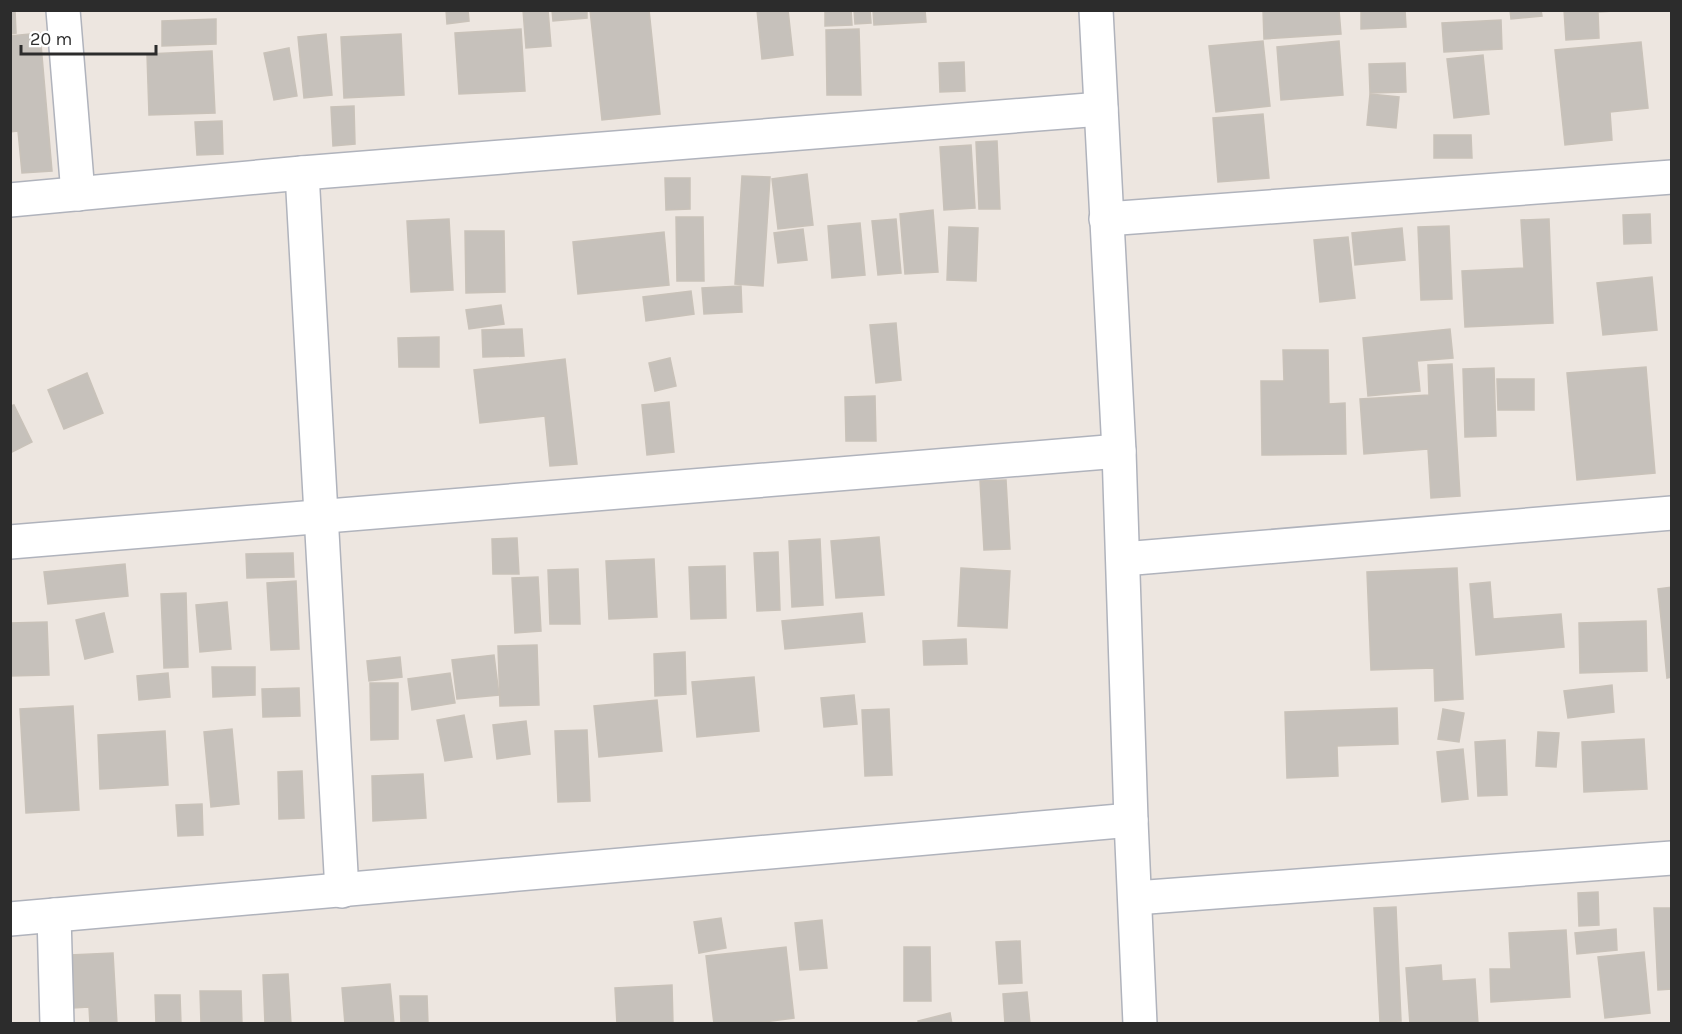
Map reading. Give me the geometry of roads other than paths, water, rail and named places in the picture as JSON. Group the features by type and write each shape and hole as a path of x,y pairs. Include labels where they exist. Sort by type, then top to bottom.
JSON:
{"street":[{"path":"63,10 78,194"},
{"path":"1096,10 1119,452 1140,1023"},
{"path":"10,200 302,173 1101,109"},
{"path":"302,173 342,891"},
{"path":"1106,219 1671,177"},
{"path":"10,543 322,515 1119,452"},
{"path":"1123,559 1671,513"},
{"path":"10,919 1131,820"},
{"path":"1135,898 1671,858"},
{"path":"54,915 57,1023"}]}
